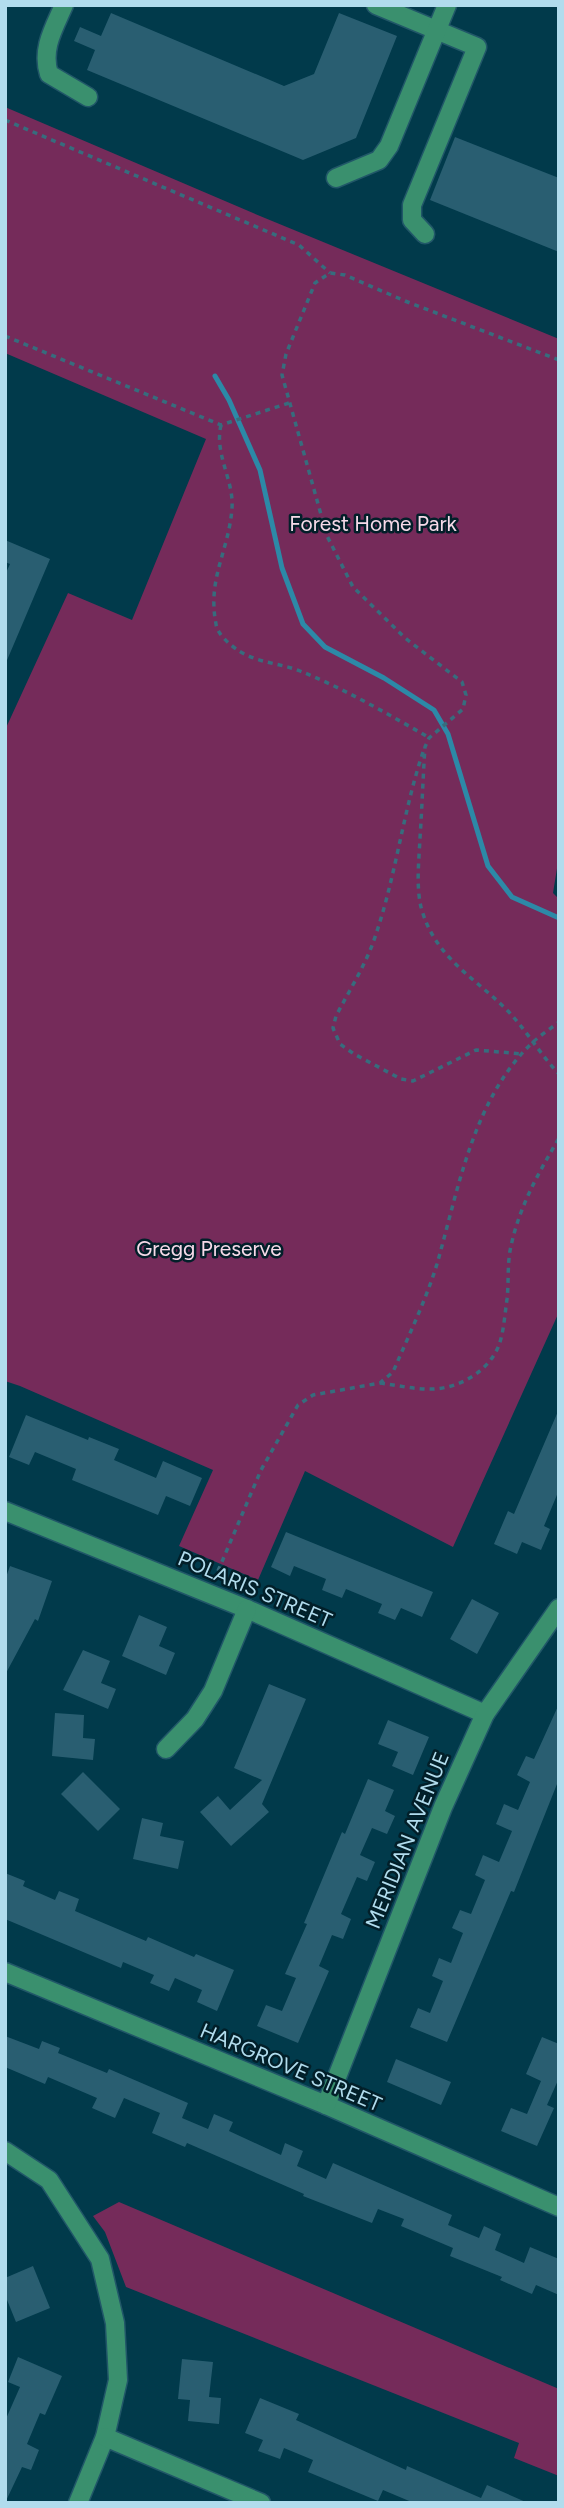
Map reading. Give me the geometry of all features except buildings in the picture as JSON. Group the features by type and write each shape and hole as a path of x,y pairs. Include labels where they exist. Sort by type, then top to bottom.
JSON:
{"street":[{"path":"64,5 46,48 45,63 49,74 88,97"},
{"path":"376,5 477,47 412,205 412,220 425,234"},
{"path":"336,178 379,160 389,146 447,5"},
{"name":"POLARIS STREET","path":"5,1511 247,1609 485,1714"},
{"name":"MERIDIAN AVENUE","path":"326,2105 443,1807 485,1714 559,1608"},
{"path":"166,1749 195,1719 213,1691 247,1609"},
{"name":"HARGROVE STREET","path":"5,1972 326,2105 559,2207"},
{"path":"5,2151 49,2180 100,2259 115,2323 118,2380 105,2437 78,2503"},
{"path":"105,2437 261,2503"}],"path":[{"path":"5,120 299,245 330,273 345,275 559,360"},
{"path":"330,273 315,283 286,355 282,375 327,536 353,587 405,638 462,682 466,695 463,709 429,738 425,747 412,785 387,900 376,937 336,1016 333,1028 340,1044 354,1054 401,1079 413,1081 476,1050 523,1054"},
{"path":"5,335 221,425 245,415 289,403"},
{"path":"221,425 218,436 232,504 229,531 216,570 213,597 216,627 228,642 252,658 299,670 429,738"},
{"path":"425,747 419,866 421,905 430,931 443,954 506,1009 559,1074"},
{"path":"380,1383 393,1372 436,1266 457,1187 483,1114 506,1073 533,1042 559,1022"},
{"path":"218,1571 261,1470 298,1405 313,1395 380,1383 429,1390 453,1386 475,1375 489,1363 500,1342 507,1297 510,1248 519,1216 532,1183 559,1138"}],"green space":[{"path":"5,107 559,339 559,856 553,893 559,899 559,1312 453,1547 305,1471 258,1580 179,1546 213,1470 5,1381 5,730 68,593 132,620 206,439 5,353"},
{"path":"119,2202 559,2389 559,2476 514,2458 519,2443 126,2287 105,2232 93,2216"}],"waterway":[{"path":"215,376 229,400 260,470 282,568 303,624 325,647 384,678 434,710 448,734 488,866 512,897 559,918"}],"park label":[{"name":"Forest Home Park","path":"373,523"},
{"name":"Gregg Preserve","path":"209,1248"}]}
